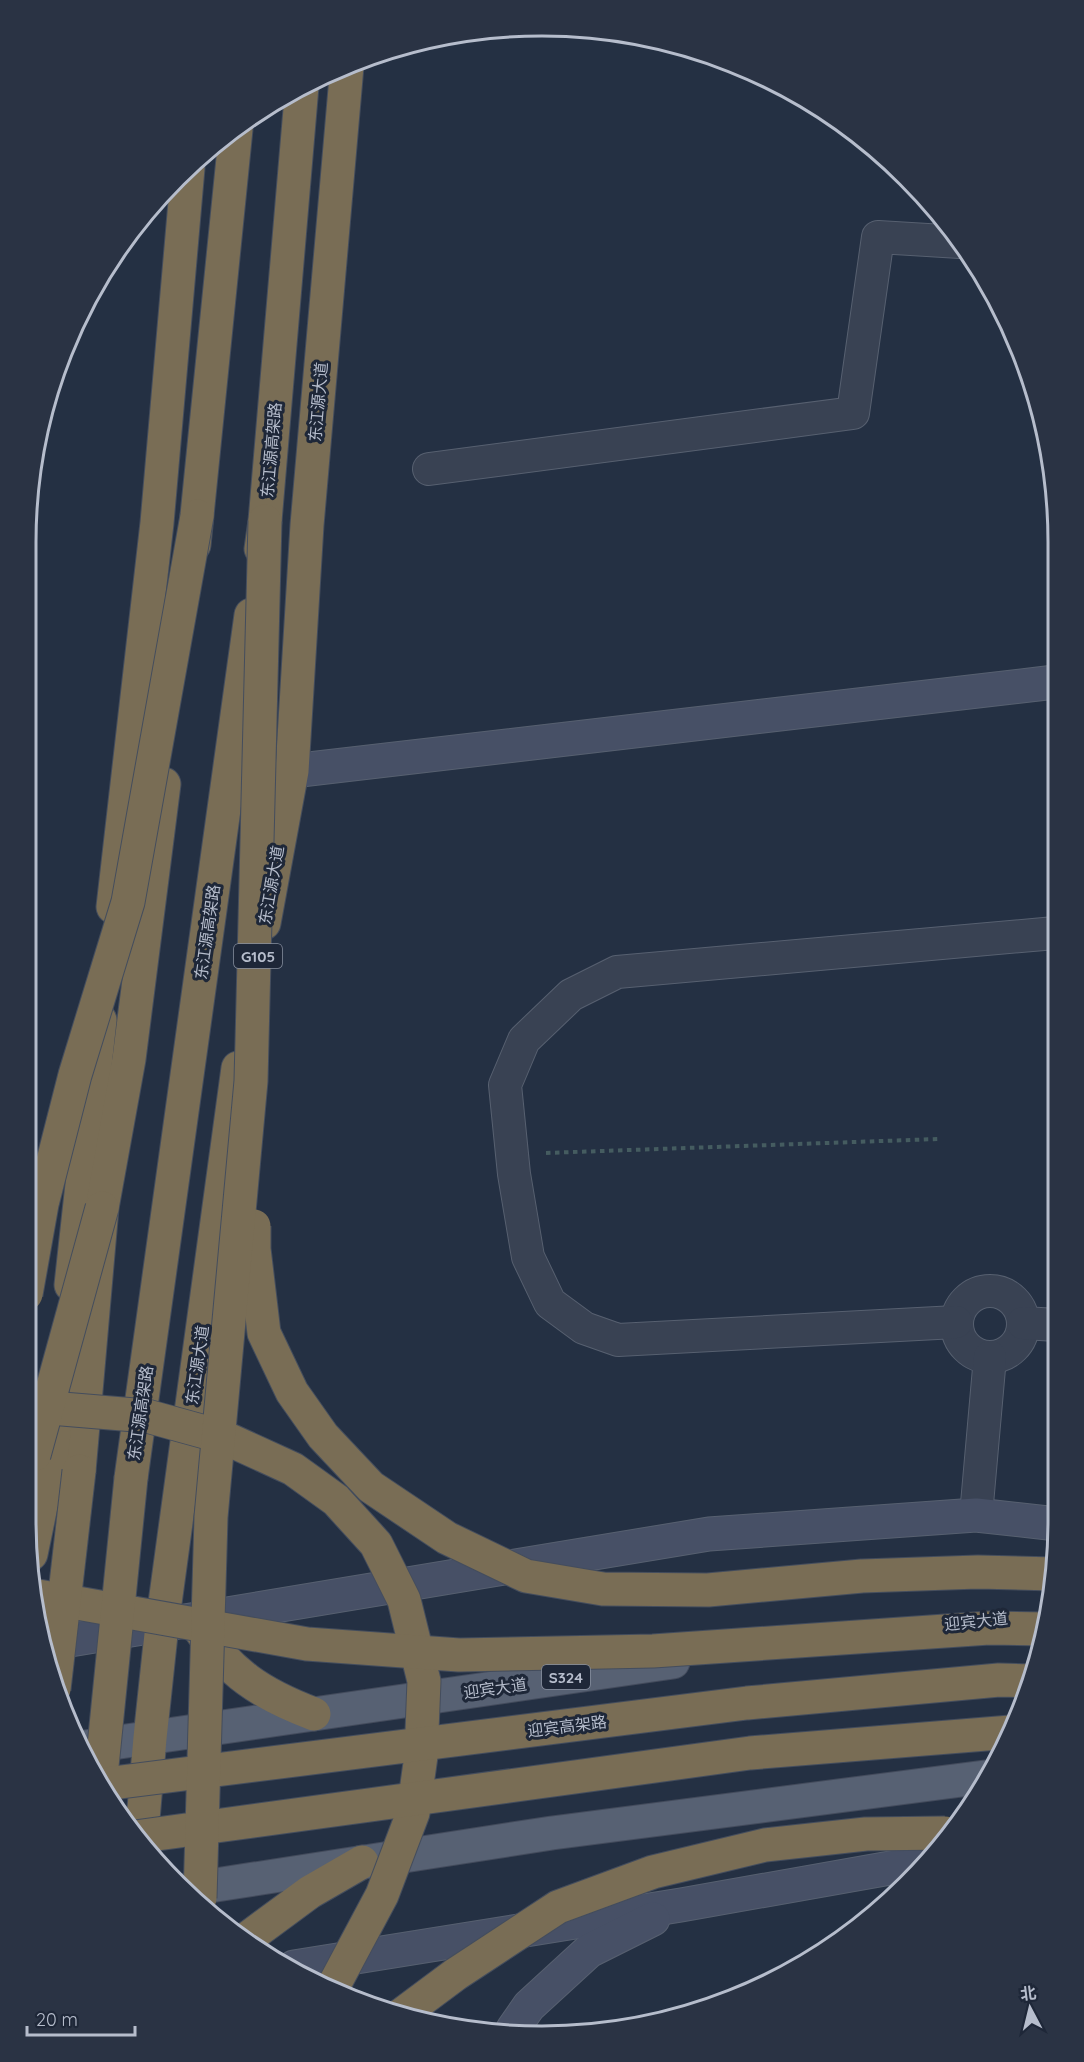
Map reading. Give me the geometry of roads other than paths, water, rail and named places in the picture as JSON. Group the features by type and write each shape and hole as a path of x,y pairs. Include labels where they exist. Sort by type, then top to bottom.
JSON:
{"highway":[{"name":"东江源大道","path":"142,1829 150,1738 178,1622 171,1557 236,1080 292,771 307,525 346,76"},
{"name":"东江源高架路","path":"102,1769 132,1466 265,521 301,97"},
{"path":"36,1448 102,1208 129,1059 197,516 235,140"},
{"path":"36,1529 51,1458 157,523 187,181"},
{"path":"36,1238 42,1204 75,1074 128,902 197,516"},
{"path":"265,521 251,1081 255,1249 264,1334 292,1392 323,1436 371,1488 447,1538 526,1576 603,1589 708,1590 862,1575 978,1572 1045,1574"},
{"path":"200,1893 211,1517 251,1081"},
{"path":"57,1664 79,1471 102,1208"},
{"path":"36,1407 147,1416 223,1437 293,1469 336,1500 376,1544 404,1600 424,1681 422,1756 412,1813 386,1885 336,1982"},
{"path":"42,1597 307,1644 459,1655 653,1651 977,1629 1036,1629"},
{"path":"178,1622 211,1646 233,1670 258,1689 314,1714"},
{"name":"迎宾高架路","path":"110,1783 747,1703 999,1680 1022,1681"},
{"path":"148,1836 750,1753 1001,1733"},
{"path":"410,2009 456,1974 558,1907 653,1872 765,1845 867,1834 939,1833"},
{"path":"252,1935 310,1892 362,1862"}],"main road":[{"name":"迎宾大道","path":"89,1746 991,1617 1038,1617"},
{"path":"195,1888 552,1833 977,1778"}],"street":[{"path":"429,469 853,413 878,237 948,241"},
{"path":"292,771 1048,683"},
{"path":"956,1322 618,1340 584,1328 550,1303 528,1257 512,1154 505,1085 524,1040 571,995 617,972 1048,934"},
{"path":"993,1291 1005,1294 1015,1301 1021,1311 1023,1323 1021,1335 1015,1346 1004,1353 990,1357 977,1354 966,1347 958,1335 956,1322 959,1309 968,1299 980,1292 993,1291"},
{"path":"1023,1323 1048,1324"},
{"path":"976,1515 990,1357"},
{"path":"51,1643 709,1534 976,1515 1048,1523"},
{"path":"303,1966 681,1905 913,1864"},
{"path":"516,2025 529,2006 590,1951 681,1905"}]}
